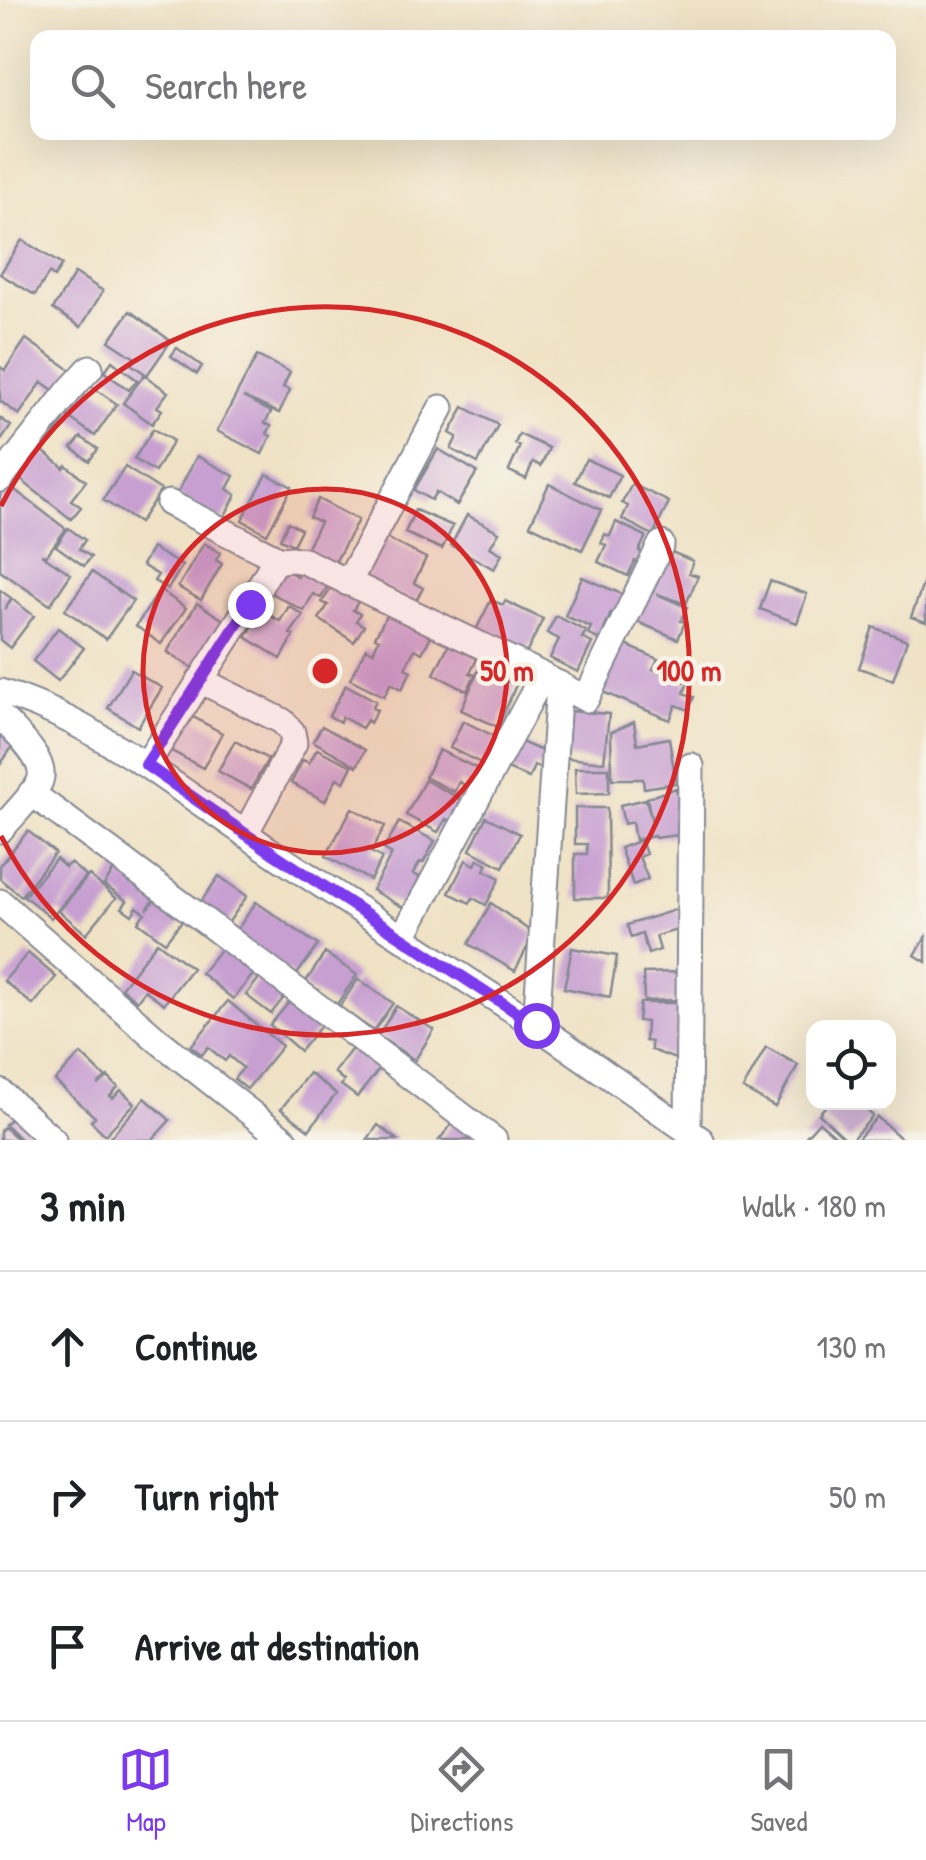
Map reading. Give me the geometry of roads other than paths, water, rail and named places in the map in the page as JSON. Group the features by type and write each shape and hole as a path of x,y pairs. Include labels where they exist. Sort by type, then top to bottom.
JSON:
{"street":[{"path":"0,479 90,368"},
{"path":"348,583 441,408"},
{"path":"169,503 280,560"},
{"path":"146,765 272,565 280,560 304,561 586,699 660,544"},
{"path":"200,680 282,721 292,732 294,743 245,834"},
{"path":"404,937 551,680"},
{"path":"536,1025 551,680"},
{"path":"0,692 31,700 146,765 536,1025 694,1136"},
{"path":"0,716 37,758 41,769 40,781 0,830"},
{"path":"690,766 694,1136"},
{"path":"30,793 494,1140"},
{"path":"0,902 159,1041 286,1140"},
{"path":"0,1092 53,1140"}]}
